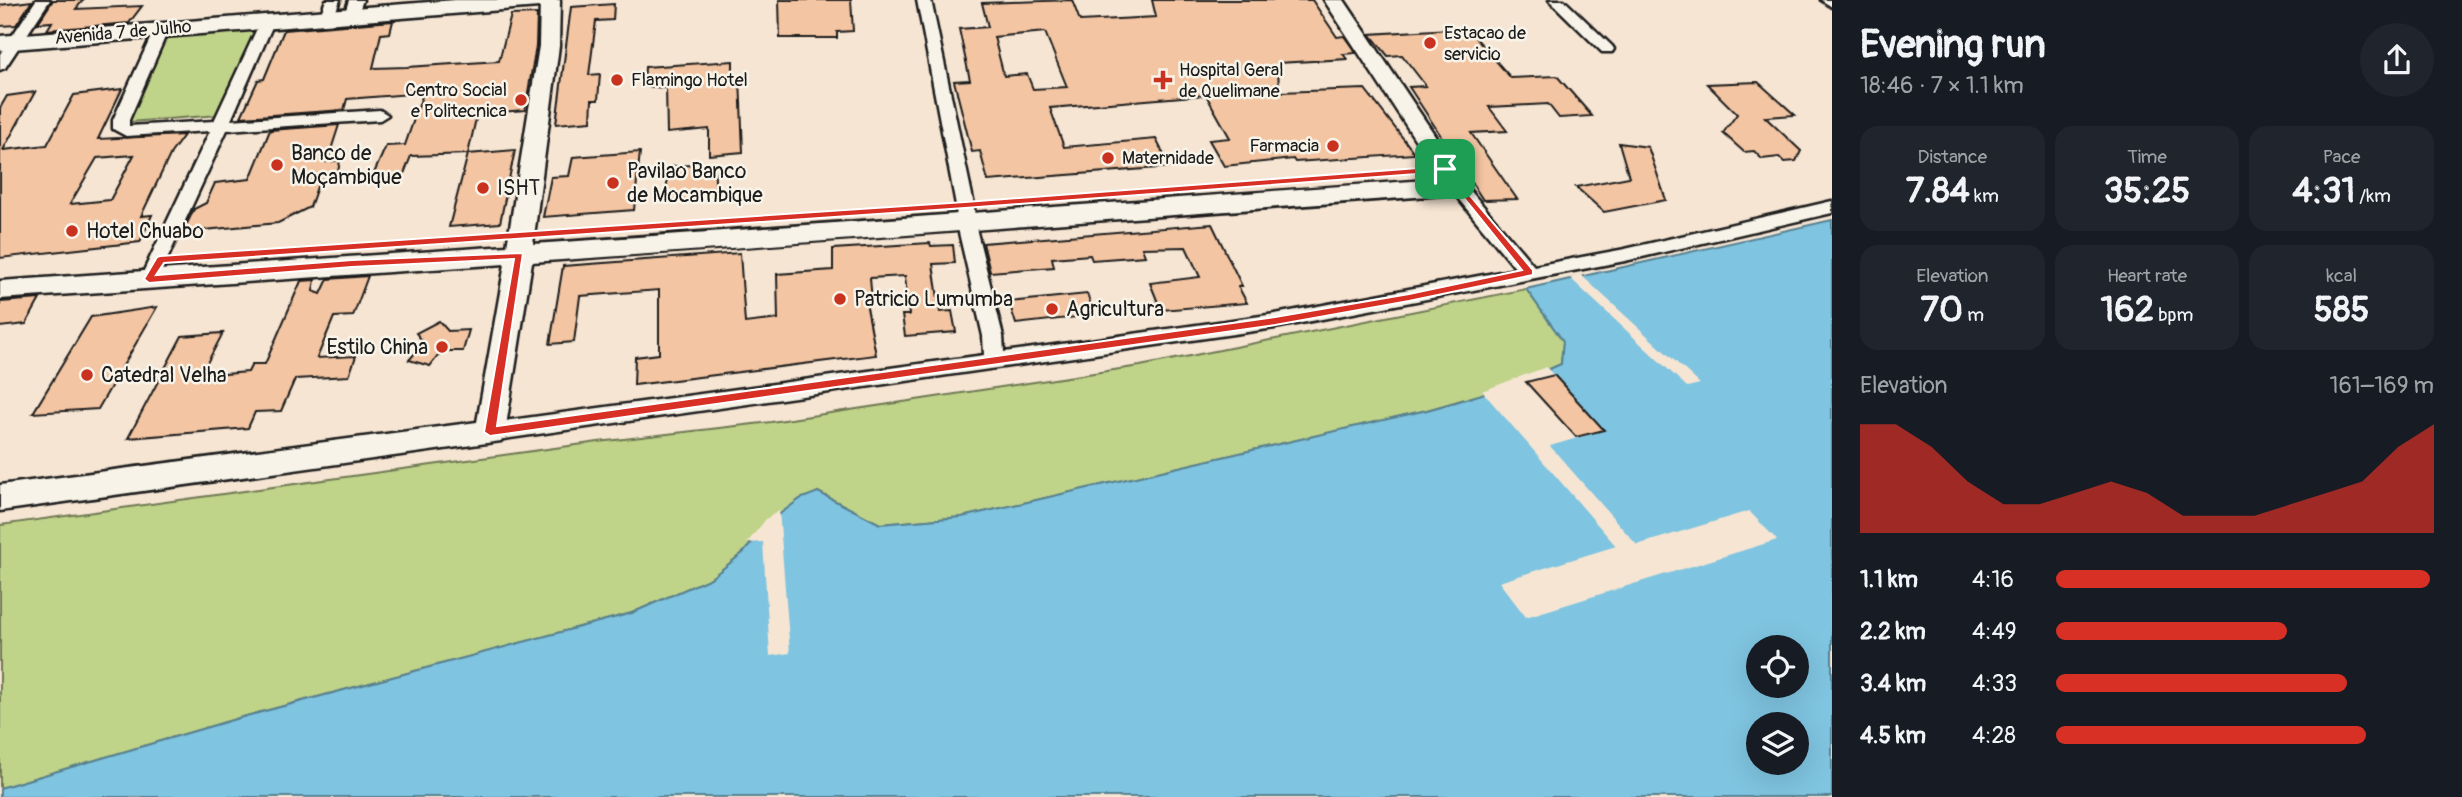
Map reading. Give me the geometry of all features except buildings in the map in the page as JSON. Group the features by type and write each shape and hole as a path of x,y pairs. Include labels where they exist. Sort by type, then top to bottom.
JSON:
{"main road":[{"name":"Avenida 7 de Julho","path":"7,42 268,20 330,8 529,0"}],"street":[{"path":"0,65 7,42 43,0"},
{"path":"490,432 549,46 550,0"},
{"path":"924,0 965,214 993,335 995,360"},
{"path":"1334,0 1451,178 1529,272"},
{"path":"1556,0 1606,49"},
{"path":"155,269 268,20"},
{"path":"162,28 121,121 121,129 126,131 380,115"},
{"path":"0,270 352,263 520,245 906,226 965,214 1130,209 1451,178"},
{"path":"0,498 1275,321 1409,298 1625,255 1832,207"},
{"path":"0,290 155,269"}],"green space":[{"path":"261,18 219,115 116,123 166,28"},
{"path":"1526,289 1563,341 1561,364 1517,384 1427,410 962,517 880,524 818,492 769,522 744,552 711,578 632,613 239,718 0,788 0,525 598,442 771,422 1140,366"}],"water":[{"path":"1832,220 1832,797 0,797 0,788 239,718 632,613 711,578 744,552 769,522 800,499 818,492 880,524 962,517 1461,401 1561,364 1563,341 1526,289"}],"pier":[{"path":"1581,275 1700,384 1687,387 1570,278"},
{"path":"1546,367 1605,430 1550,446 1637,545 1749,511 1777,540 1526,617 1499,582 1616,546 1482,391"},
{"path":"779,510 790,653 770,656 763,542 747,543 766,519"}],"place":[{"name":"Estacao de servicio","path":"1430,43"},
{"name":"Flamingo Hotel","path":"617,80"},
{"name":"Hospital Geral de Quelimane","path":"1163,80"},
{"name":"Centro Social e Politecnica","path":"521,100"},
{"name":"Farmacia","path":"1333,146"},
{"name":"Maternidade","path":"1108,158"},
{"name":"Banco de Moçambique","path":"277,165"},
{"name":"Pavilao Banco de Mocambique","path":"613,183"},
{"name":"ISHT","path":"483,188"},
{"name":"Hotel Chuabo","path":"72,231"},
{"name":"Patricio Lumumba","path":"840,299"},
{"name":"Agricultura","path":"1052,309"},
{"name":"Estilo China","path":"442,347"},
{"name":"Catedral Velha","path":"87,375"}],"route":[{"path":"1445,169 1529,272 1409,298 1275,321 490,432 520,255 352,263 149,279 160,259 965,205 1445,169"}]}
